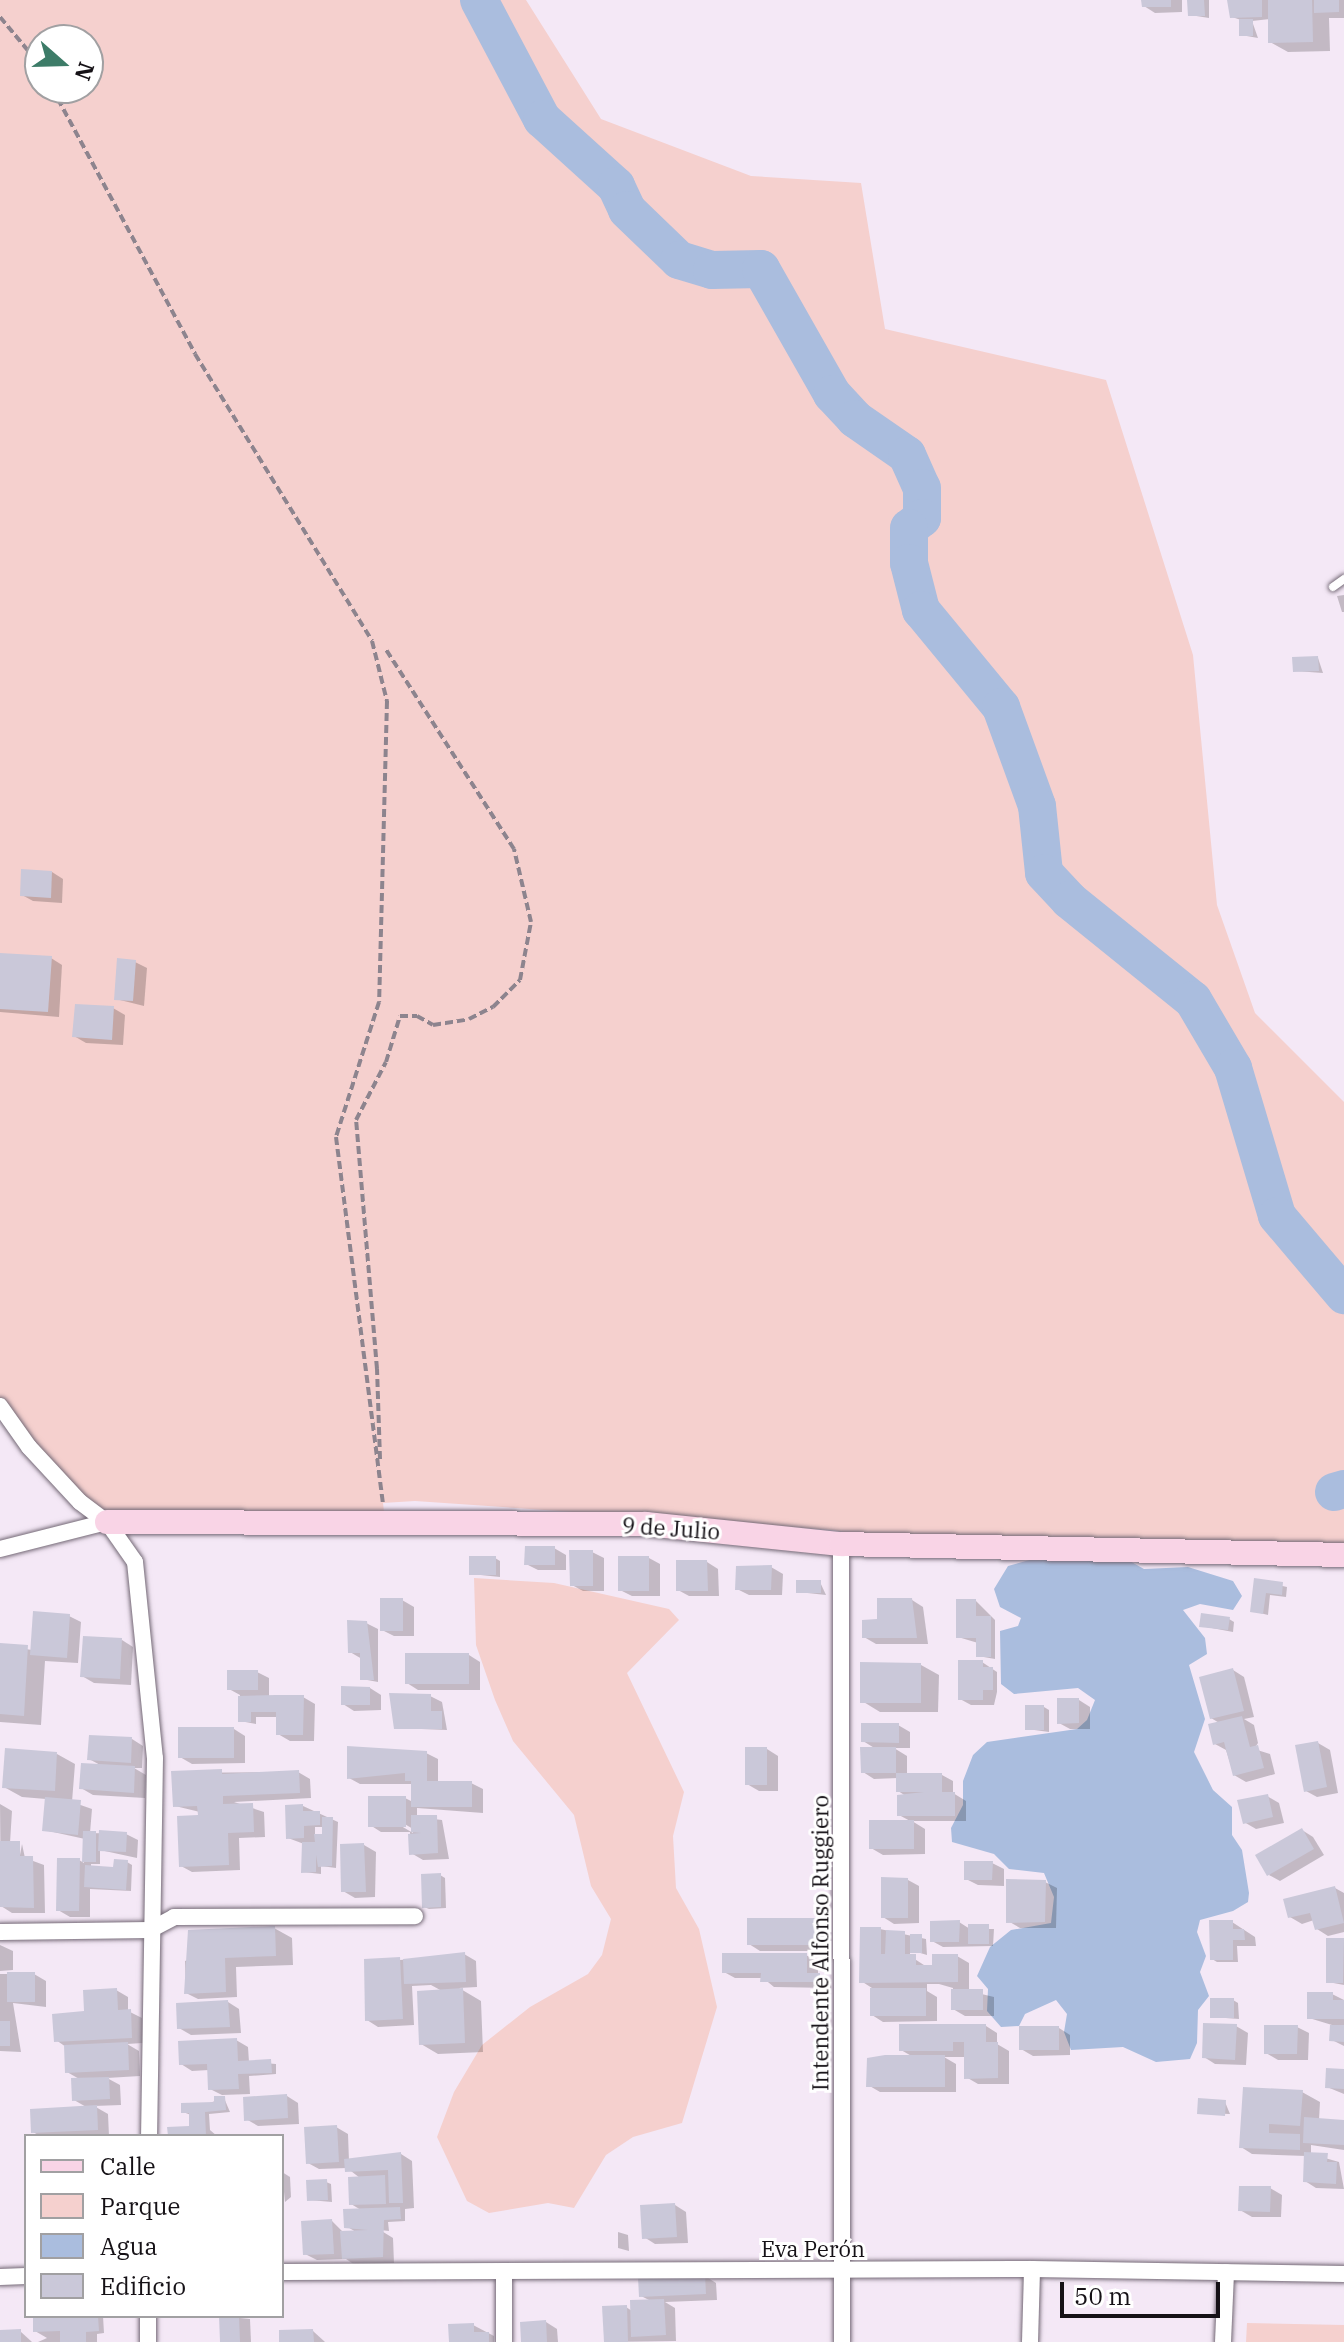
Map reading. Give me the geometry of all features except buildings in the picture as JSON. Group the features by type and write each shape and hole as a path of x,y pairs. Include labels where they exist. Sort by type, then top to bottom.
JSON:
{"main road":[{"name":"9 de Julio","path":"107,1522 646,1524 841,1544 1344,1555"}],"street":[{"path":"0,1406 29,1447 80,1502 107,1522 135,1562 155,1758 149,2134"},
{"name":"9 de Julio","path":"0,1549 107,1522"},
{"name":"Intendente Alfonso Ruggiero","path":"841,1544 842,2342"},
{"path":"0,1932 150,1930 174,1917 415,1916"},
{"path":"1030,2342 1032,2269"},
{"name":"Eva Perón","path":"284,2272 1032,2269 1344,2274"},
{"path":"504,2272 504,2342"},
{"path":"1223,2342 1226,2272"},
{"path":"0,2277 24,2276"},
{"path":"148,2318 148,2342"}],"lane":[{"path":"1333,587 1344,579"}],"path":[{"path":"0,17 24,46"},
{"path":"61,104 195,354 372,641 387,701 379,1002 336,1137 385,1521"},
{"path":"380,1484 376,1354 356,1120 386,1062 400,1016 417,1016 433,1025 469,1019 493,1007 520,980 531,922 514,849 385,648"}],"green space":[{"path":"0,0 526,0 601,119 751,176 861,183 885,329 1106,380 1193,655 1217,905 1255,1013 1344,1102 1344,1554 914,1545 833,1530 415,1501 383,1503 385,1521 107,1522 0,1406"},
{"path":"474,1578 554,1583 669,1609 679,1620 627,1673 684,1792 673,1836 676,1888 699,1929 717,2007 682,2123 633,2137 606,2155 574,2208 548,2203 489,2213 467,2201 437,2137 454,2092 482,2045 530,2007 588,1974 602,1955 611,1919 591,1886 574,1815 513,1741 495,1700 476,1645"},
{"path":"1247,2323 1344,2325 1344,2342 1246,2342"}],"water":[{"path":"1040,1557 1128,1560 1144,1569 1188,1567 1233,1581 1242,1596 1233,1610 1200,1604 1183,1610 1205,1638 1207,1654 1189,1665 1205,1719 1194,1752 1213,1790 1232,1807 1232,1835 1242,1850 1249,1893 1248,1902 1233,1911 1200,1920 1197,1932 1206,1956 1200,1972 1209,1996 1198,2010 1197,2043 1190,2059 1156,2062 1123,2047 1071,2050 1064,2032 1067,2014 1056,2000 1025,2014 1019,2026 1001,2027 987,2011 988,1989 977,1976 990,1947 1011,1930 1051,1923 1054,1897 1044,1873 1009,1869 994,1854 952,1842 951,1828 963,1805 963,1781 973,1755 987,1742 1077,1729 1087,1720 1095,1700 1078,1688 1014,1694 1001,1684 1000,1631 1018,1626 1021,1618 1000,1607 994,1589 1008,1566"}],"waterway":[{"path":"479,0 542,119 616,186 627,210 679,260 712,270 761,269 832,394 855,419 907,455 922,488 922,518 909,528 909,563 921,610 1001,707 1037,806 1044,873 1069,900 1193,1000 1233,1068 1277,1216 1344,1295"},
{"path":"1334,1492 1344,1489"}]}
